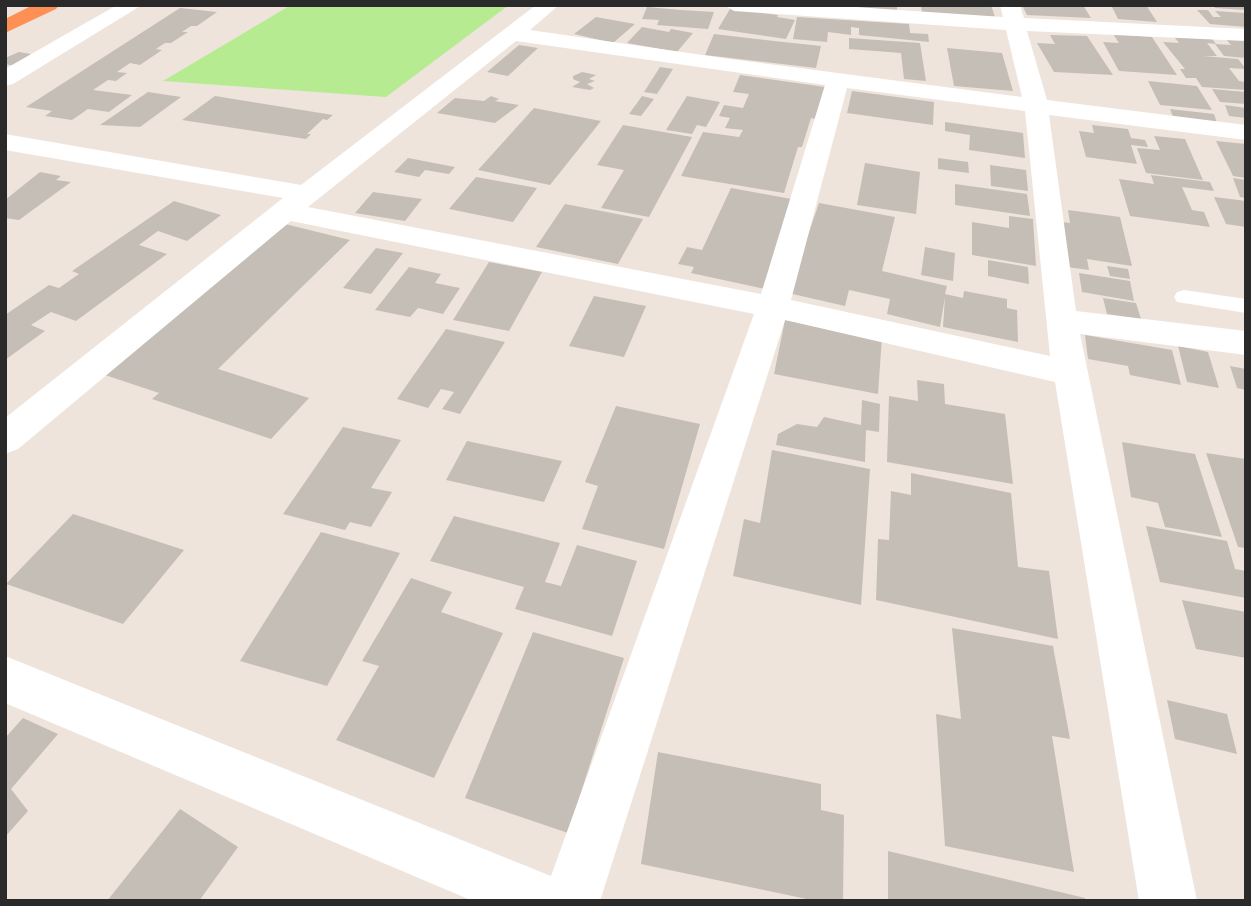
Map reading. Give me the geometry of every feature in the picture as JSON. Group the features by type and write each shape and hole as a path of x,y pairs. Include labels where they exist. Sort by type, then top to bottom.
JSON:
{"highway":[{"path":"5,27 49,5"}],"street":[{"path":"5,79 132,5"},
{"path":"5,439 296,202 549,5"},
{"path":"734,5 1013,15 1246,35"},
{"path":"1190,14 1205,33"},
{"path":"1013,15 1036,104 1061,320 1168,901"},
{"path":"514,34 1246,133"},
{"path":"571,901 773,307 838,79"},
{"path":"5,142 296,202 1071,373"},
{"path":"1061,320 1246,343"},
{"path":"5,679 542,901"}],"lane":[{"path":"1184,297 1246,306"}],"green space":[{"path":"291,5 509,5 386,97 163,81"}],"building":[{"path":"897,5 897,11 855,7"},
{"path":"921,5 991,5 995,17 922,13"},
{"path":"1022,5 1083,5 1091,18 1027,15"},
{"path":"1111,5 1146,5 1157,22 1118,19"},
{"path":"1213,5 1246,5 1246,10 1215,8"},
{"path":"647,7 714,12 708,29 657,25 659,20 642,19"},
{"path":"180,8 217,12 197,26 191,26 182,32 188,32 171,43 165,43 156,49 162,50 140,65 130,63 117,72 127,73 116,81 108,80 93,90 132,95 109,112 88,109 72,120 45,116 52,111 26,107"},
{"path":"730,9 795,20 786,39 718,29"},
{"path":"1197,10 1208,10 1213,17 1221,17 1215,11 1246,13 1246,27 1210,24"},
{"path":"596,17 635,24 613,43 574,34"},
{"path":"797,17 909,24 910,33 928,34 929,42 859,35 859,28 851,27 851,35 828,32 827,42 793,39"},
{"path":"642,27 693,33 677,52 627,43"},
{"path":"714,34 821,46 816,68 705,55"},
{"path":"1113,34 1152,37 1177,75 1119,71 1103,42 1119,43"},
{"path":"1172,34 1210,36 1216,44 1207,43 1217,56 1203,56 1238,59 1246,69 1229,68 1239,81 1246,82 1246,90 1202,87 1196,78 1186,78 1180,69 1185,69 1163,42 1179,43"},
{"path":"1050,35 1087,36 1113,75 1054,72 1037,43 1055,44"},
{"path":"1224,37 1246,38 1246,58 1224,56 1215,44 1231,45"},
{"path":"849,38 920,43 926,81 904,79 901,53 849,49"},
{"path":"519,45 538,48 508,76 487,72"},
{"path":"947,48 1002,53 1013,91 954,86"},
{"path":"19,52 37,55 15,66 5,64 5,58"},
{"path":"660,67 673,69 657,94 644,92"},
{"path":"582,72 596,75 589,79 595,81 587,84 594,88 590,90 572,87 580,82 573,79 573,76"},
{"path":"740,75 825,87 815,119 811,118 802,147 798,147 784,193 681,176 703,132 739,137 743,130 725,128 730,118 719,116 724,105 743,108 749,94 733,92"},
{"path":"1148,81 1197,86 1212,110 1160,105"},
{"path":"1212,89 1246,92 1246,104 1220,102"},
{"path":"852,91 934,102 933,125 847,113"},
{"path":"148,92 181,97 140,127 100,125"},
{"path":"215,96 333,115 327,120 323,119 307,134 311,134 306,139 182,120"},
{"path":"491,96 499,99 495,101 519,105 495,123 437,113 455,98 484,101"},
{"path":"642,96 654,99 641,116 629,114"},
{"path":"687,96 720,102 706,127 697,125 692,134 666,130"},
{"path":"1225,105 1246,108 1246,118 1229,116"},
{"path":"534,108 601,121 550,185 478,170"},
{"path":"1170,109 1214,114 1217,123 1173,117"},
{"path":"945,122 1023,133 1025,158 969,150 970,135 945,131"},
{"path":"623,125 692,137 649,217 601,208 624,170 597,165"},
{"path":"1092,125 1128,129 1131,138 1145,140 1148,147 1131,145 1137,164 1086,157 1079,131 1094,133"},
{"path":"1154,136 1185,139 1203,180 1146,173 1137,148 1160,150"},
{"path":"1216,141 1246,144 1246,178 1233,176"},
{"path":"408,158 455,167 449,174 425,170 419,177 394,172"},
{"path":"938,158 968,162 969,173 938,169"},
{"path":"865,163 920,172 916,214 857,205"},
{"path":"990,165 1026,170 1028,191 991,186"},
{"path":"40,172 61,176 56,180 71,182 19,220 5,218 5,200"},
{"path":"1151,175 1210,182 1214,191 1182,187 1192,210 1204,212 1210,227 1130,216 1119,179 1154,184"},
{"path":"476,177 537,188 513,222 449,209"},
{"path":"1233,178 1246,180 1246,198 1240,197"},
{"path":"955,184 1027,194 1030,216 955,205"},
{"path":"731,188 797,200 765,289 691,273 694,267 678,264 687,247 702,250"},
{"path":"373,192 422,199 405,221 355,213"},
{"path":"1214,197 1246,201 1246,227 1226,224"},
{"path":"174,201 221,215 187,241 158,231 139,245 167,254 76,321 51,312 31,325 45,331 5,360 5,315 49,285 59,288 79,274 72,271"},
{"path":"819,203 895,217 882,271 947,286 945,294 963,298 964,291 1007,299 1007,308 1017,310 1018,342 943,327 945,297 940,327 887,314 890,299 849,290 845,306 788,293"},
{"path":"565,204 643,219 618,264 536,247"},
{"path":"1068,210 1120,217 1132,266 1087,259 1089,270 1067,267 1061,222 1070,223"},
{"path":"1009,216 1033,219 1036,266 972,255 972,222 1009,228"},
{"path":"281,223 350,240 218,369 309,398 271,439 152,399 159,393 105,375"},
{"path":"925,247 955,253 953,281 921,275"},
{"path":"376,248 403,253 371,294 343,288"},
{"path":"988,260 1028,267 1029,284 988,276"},
{"path":"489,262 542,272 509,331 453,320"},
{"path":"1107,266 1128,269 1130,279 1110,276"},
{"path":"409,267 441,274 435,283 460,288 443,314 418,308 410,317 375,310"},
{"path":"1079,273 1130,281 1134,301 1082,292"},
{"path":"594,296 646,306 624,357 569,346"},
{"path":"1103,298 1136,303 1141,319 1107,314"},
{"path":"785,320 882,337 878,394 774,374"},
{"path":"446,329 505,342 460,414 442,409 454,392 441,389 428,408 397,399"},
{"path":"1085,335 1172,350 1181,385 1130,375 1128,366 1088,359"},
{"path":"1178,346 1208,352 1219,388 1187,382"},
{"path":"1230,366 1246,369 1246,390 1237,388"},
{"path":"917,380 944,384 945,404 1005,414 1013,484 887,462 889,396 918,401"},
{"path":"862,400 880,404 879,432 866,430 865,462 776,445 778,434 797,424 817,427 824,417 861,425"},
{"path":"616,406 700,424 664,549 582,529 598,486 585,482"},
{"path":"343,427 401,440 371,488 392,492 371,527 350,522 345,530 283,514"},
{"path":"467,441 562,461 544,502 446,480"},
{"path":"1122,442 1195,454 1222,537 1165,527 1158,503 1131,497"},
{"path":"772,450 870,469 861,605 733,576 744,519 760,523"},
{"path":"1206,453 1246,459 1246,548 1238,547"},
{"path":"911,473 1011,493 1018,567 1049,571 1058,639 876,600 878,539 889,540 891,491 911,495"},
{"path":"73,514 184,550 123,624 6,584"},
{"path":"454,516 560,543 545,582 561,586 577,545 637,561 612,636 515,609 524,587 430,561"},
{"path":"1146,526 1227,541 1235,569 1246,571 1246,598 1160,582"},
{"path":"321,532 400,553 327,686 240,661"},
{"path":"411,578 452,592 441,612 503,633 434,778 336,740 379,666 362,661"},
{"path":"1182,600 1246,612 1246,658 1196,649"},
{"path":"952,628 1053,646 1070,739 1052,736 1074,872 945,846 936,714 961,719"},
{"path":"533,632 624,658 568,833 465,798"},
{"path":"1167,700 1227,714 1237,754 1175,739"},
{"path":"23,718 58,734 11,789 28,811 5,837 5,738"},
{"path":"658,752 821,784 821,810 844,815 843,901 816,901 641,864"},
{"path":"180,809 238,847 199,901 107,901"},
{"path":"888,851 1085,898 1085,901 888,901"}]}
